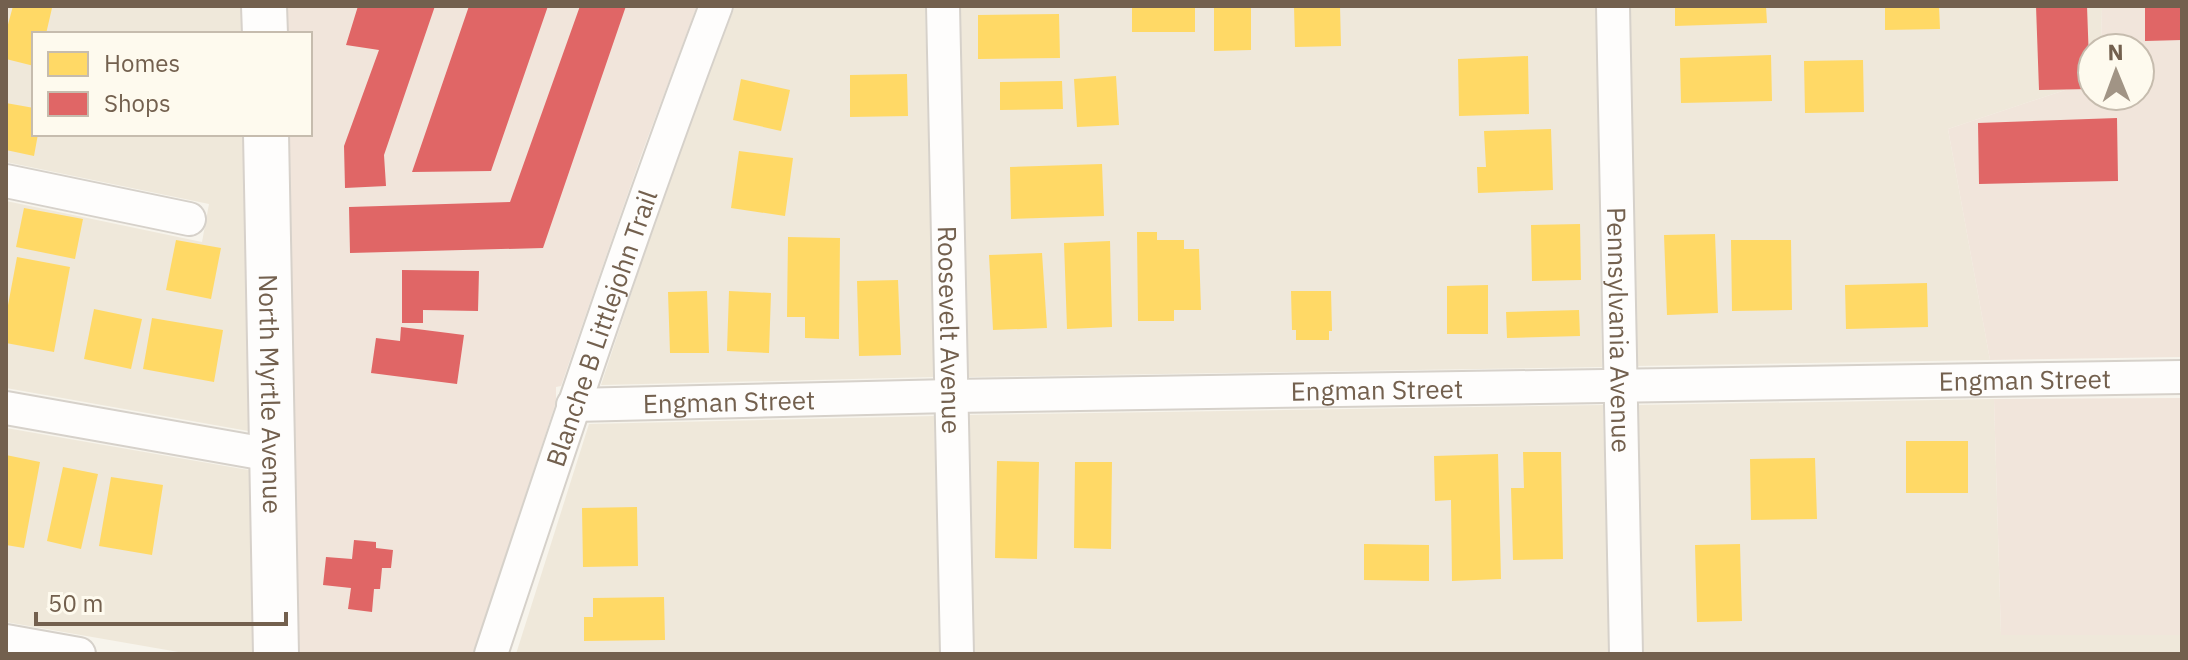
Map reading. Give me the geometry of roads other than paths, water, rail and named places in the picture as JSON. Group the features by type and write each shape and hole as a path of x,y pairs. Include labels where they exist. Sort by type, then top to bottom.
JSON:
{"main road":[{"path":"264,6 265,32"},
{"name":"North Myrtle Avenue","path":"266,136 276,654"}],"street":[{"name":"Blanche B Littlejohn Trail","path":"491,654 658,160 716,6"},
{"name":"Roosevelt Avenue","path":"943,6 957,654"},
{"name":"Pennsylvania Avenue","path":"1613,6 1626,654"},
{"path":"6,181 189,219"},
{"name":"Engman Street","path":"573,405 951,396 2182,377"},
{"path":"6,408 271,455"},
{"path":"6,641 79,654"}]}
